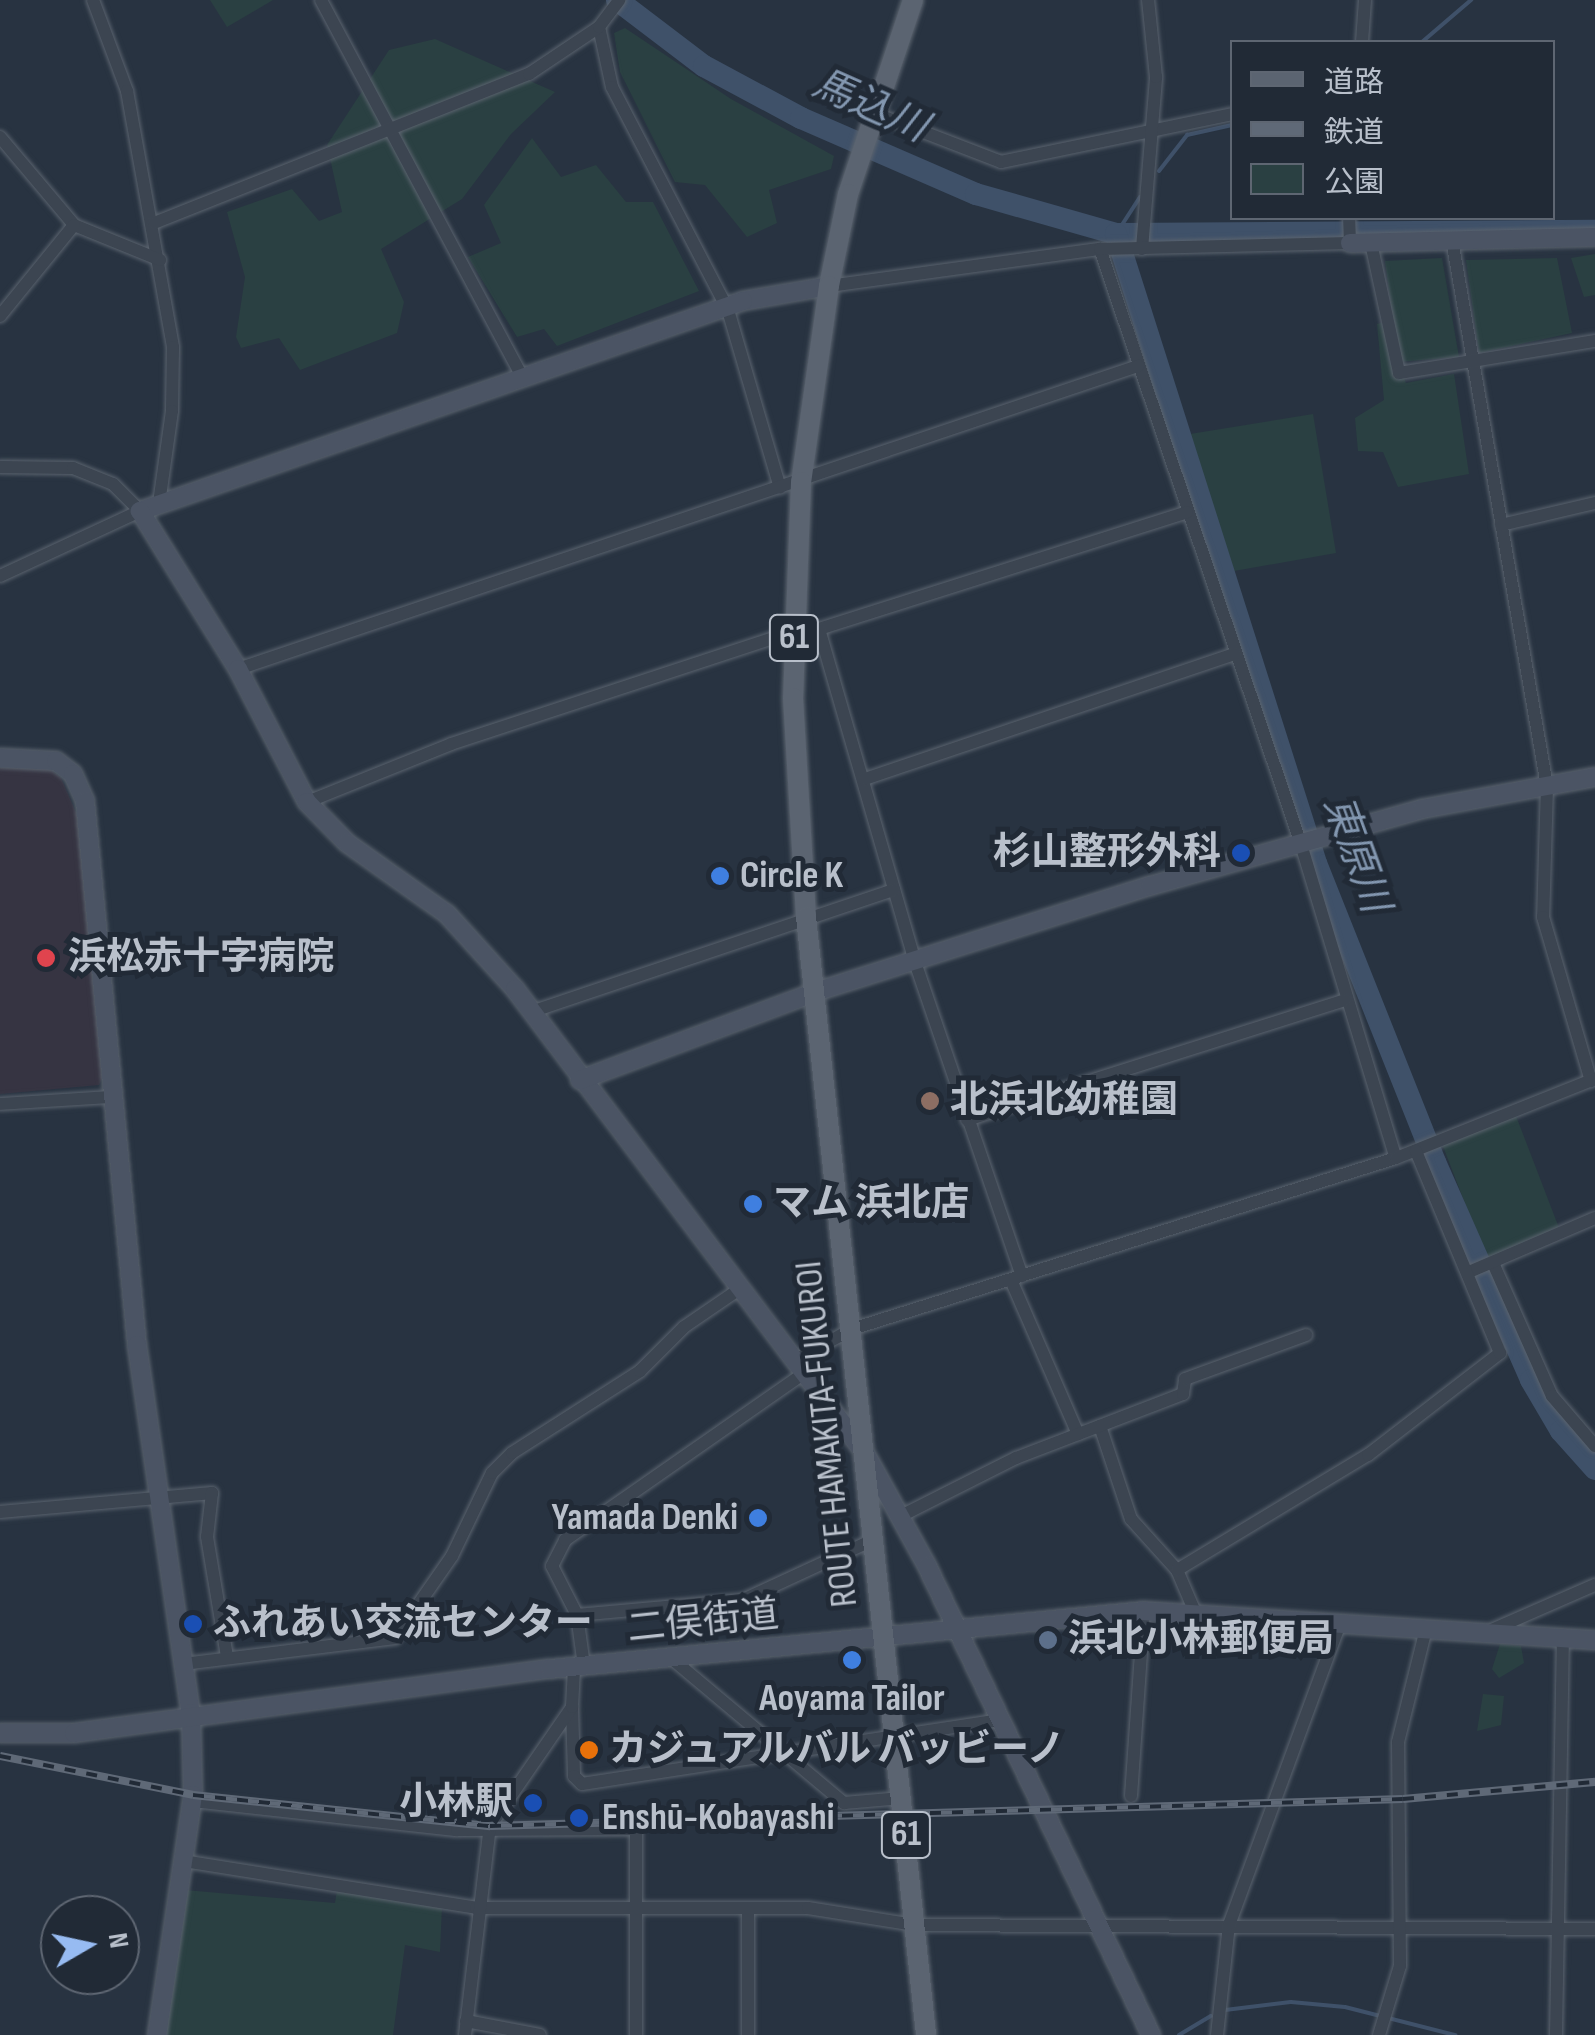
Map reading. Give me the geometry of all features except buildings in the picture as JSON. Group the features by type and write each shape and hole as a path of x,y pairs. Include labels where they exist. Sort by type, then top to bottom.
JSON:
{"main road":[{"name":"ROUTE HAMAKITA-FUKUROI","path":"913,0 861,154 829,286 790,485 794,786 926,2035"}],"street":[{"path":"93,0 122,72 160,260 173,379 159,504"},
{"path":"320,0 522,376"},
{"path":"1142,245 1156,77 1148,0"},
{"path":"1362,40 1365,0"},
{"path":"154,223 529,74 600,28 614,5"},
{"path":"600,28 612,87 728,310 790,485"},
{"path":"873,115 1001,162 1150,135 1230,115"},
{"path":"0,140 74,225 160,260"},
{"path":"1349,220 1350,239"},
{"path":"0,316 74,225"},
{"path":"0,576 140,511 522,376 728,310 829,286 1142,245 1595,237"},
{"path":"999,1720 582,1784 574,1776 572,1707 579,1667 576,1615 552,1566 565,1540 852,1329 1396,1158 1593,1080 1543,916 1547,786 1452,240"},
{"path":"1371,243 1399,373 1595,342"},
{"path":"1100,250 1300,841 1345,1000 1396,1158"},
{"path":"238,669 1138,366"},
{"path":"0,467 72,468 113,484 140,511 238,669 307,802 347,843 447,914 531,1012 866,1456 901,1516 1151,2035"},
{"path":"1501,526 1595,503"},
{"path":"307,802 450,744 794,628 819,630 1188,512"},
{"path":"819,630 914,960 1016,1278 1078,1434"},
{"path":"865,779 1236,654"},
{"path":"0,758 56,760 73,774 85,801 112,1096 161,1502 191,1712 193,1801 157,2035"},
{"path":"580,1080 815,992 1300,841 1595,777"},
{"path":"531,1012 894,890"},
{"path":"967,1120 1345,1000"},
{"path":"0,1104 112,1096"},
{"path":"1177,1570 1368,1455 1500,1353 1470,1272 1416,1150"},
{"path":"1470,1272 1595,1218"},
{"path":"1493,1263 1552,1396 1595,1446"},
{"path":"183,1664 396,1638 452,1556 492,1473 512,1453 640,1371 684,1327 738,1290"},
{"path":"901,1516 965,1480 1182,1394 1184,1379 1306,1335"},
{"path":"1100,1426 1132,1519 1177,1570 1195,1612"},
{"path":"0,1512 161,1502 212,1493 207,1537 227,1657"},
{"path":"576,1615 742,1600 874,1539"},
{"path":"1489,1632 1595,1585"},
{"path":"1130,1796 1144,1611"},
{"name":"二俣街道","path":"0,1733 74,1733 191,1712 579,1667 1144,1611 1595,1640"},
{"path":"1217,2035 1229,1926 1340,1624"},
{"path":"1383,2022 1400,1966 1398,1742 1426,1629"},
{"path":"1556,2035 1562,1928 1563,1637"},
{"path":"671,1658 844,1803 902,1798"},
{"path":"540,2035 465,2028 476,1908 488,1831 572,1707"},
{"path":"193,1801 488,1831 636,1829 636,2035"},
{"path":"184,1862 476,1908 808,1908 914,1925 1595,1928"},
{"path":"748,1909 748,2035"}],"shaded area":[{"name":"浜松赤十字病院","path":"46,766 61,778 77,815 102,1078 99,1085 0,1094 0,768"}],"green space":[{"path":"210,0 273,0 227,27"},
{"path":"625,28 731,99 834,156 831,169 769,190 777,223 747,237 705,185 675,182 620,72 614,33"},
{"path":"435,39 555,92 511,134 462,199 381,249 404,302 397,333 300,370 279,338 241,348 236,337 245,277 227,212 292,189 319,221 342,212 327,145 389,50"},
{"path":"532,138 561,177 596,165 626,202 653,202 699,291 557,346 544,329 517,337 468,257 501,243 484,205"},
{"path":"1595,254 1595,295 1584,297 1571,258"},
{"path":"1442,258 1459,357 1398,362 1406,383 1454,374 1469,474 1398,487 1383,452 1358,451 1355,418 1384,400 1377,324 1385,322 1397,352 1385,261"},
{"path":"1557,258 1572,333 1479,353 1466,260"},
{"path":"1313,414 1336,553 1234,571 1190,434"},
{"path":"1516,1116 1560,1232 1487,1260 1442,1144"},
{"path":"1500,1644 1521,1646 1524,1663 1499,1678 1492,1669"},
{"path":"1483,1694 1504,1696 1501,1725 1477,1731"},
{"path":"185,1890 335,1903 337,1890 442,1906 440,1952 405,1945 393,2035 166,2035"}],"waterway":[{"name":"馬込川","path":"617,0 704,66 801,118 976,194 1116,234 1595,231"},
{"path":"1424,40 1471,0"},
{"path":"1159,171 1187,135 1230,125"},
{"path":"1116,234 1140,197"},
{"name":"東原川","path":"1116,234 1316,863 1435,1162 1531,1380 1561,1431 1595,1469"},
{"path":"1225,2010 1291,2002 1345,2007 1455,2035"},
{"path":"1179,2035 1211,2016"}],"railway":[{"path":"0,1756 193,1795 490,1826 1403,1799 1595,1782"}],"place":[{"name":"杉山整形外科","path":"1241,853"},
{"name":"Circle K","path":"720,876"},
{"name":"浜松赤十字病院","path":"46,958"},
{"name":"北浜北幼稚園","path":"930,1101"},
{"name":"マム 浜北店","path":"753,1204"},
{"name":"Yamada Denki","path":"758,1518"},
{"name":"ふれあい交流センター","path":"193,1624"},
{"name":"浜北小林郵便局","path":"1048,1640"},
{"name":"Aoyama Tailor","path":"852,1660"},
{"name":"カジュアルバル バッビーノ","path":"589,1750"},
{"name":"小林駅","path":"533,1803"},
{"name":"Enshū-Kobayashi","path":"579,1818"}]}
